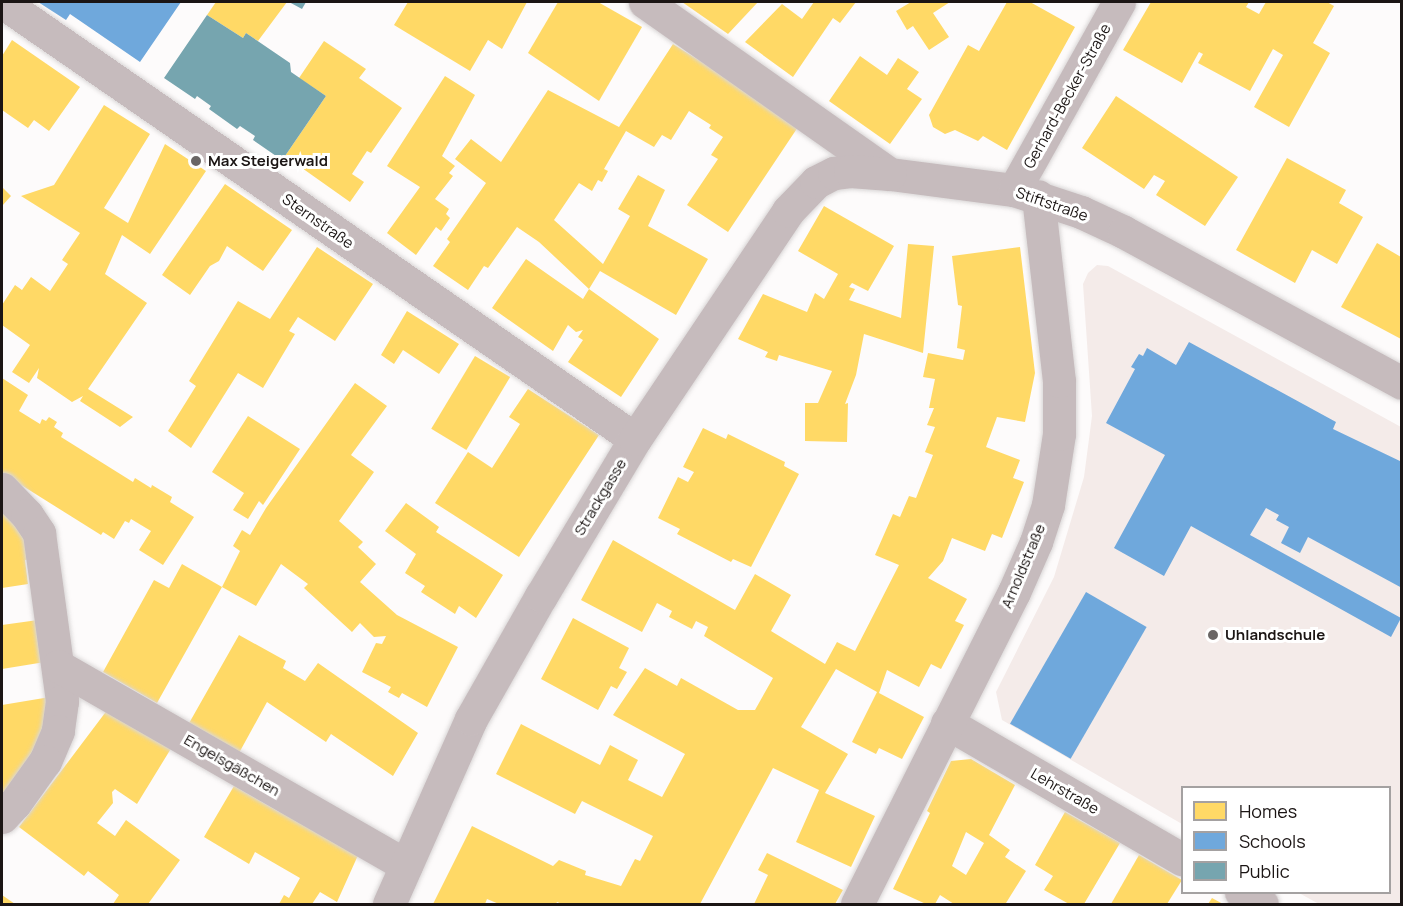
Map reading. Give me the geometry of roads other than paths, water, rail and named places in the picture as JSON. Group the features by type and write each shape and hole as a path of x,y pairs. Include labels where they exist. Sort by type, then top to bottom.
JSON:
{"street":[{"name":"Sternstraße","path":"2,2 635,439"},
{"name":"Stiftstraße","path":"645,2 890,174 1026,193 1081,212 1124,232 1401,383"},
{"name":"Gerhard-Becker-Straße","path":"1026,193 1119,2"},
{"name":"Strackgasse","path":"389,904 471,719 635,439 802,194 816,182 834,173 850,171 890,174"},
{"name":"Arnoldstraße","path":"857,904 1032,552 1048,505 1059,434 1059,381 1026,193"},
{"path":"2,489 27,514 39,533 62,701 58,731 45,761 2,817"},
{"name":"Engelsgäßchen","path":"58,666 406,865"},
{"name":"Lehrstraße","path":"947,723 1181,858"},
{"path":"1244,894 1262,904"}],"place":[{"name":"Max Steigerwald","path":"196,161"},
{"name":"Uhlandschule","path":"1213,635"}]}
